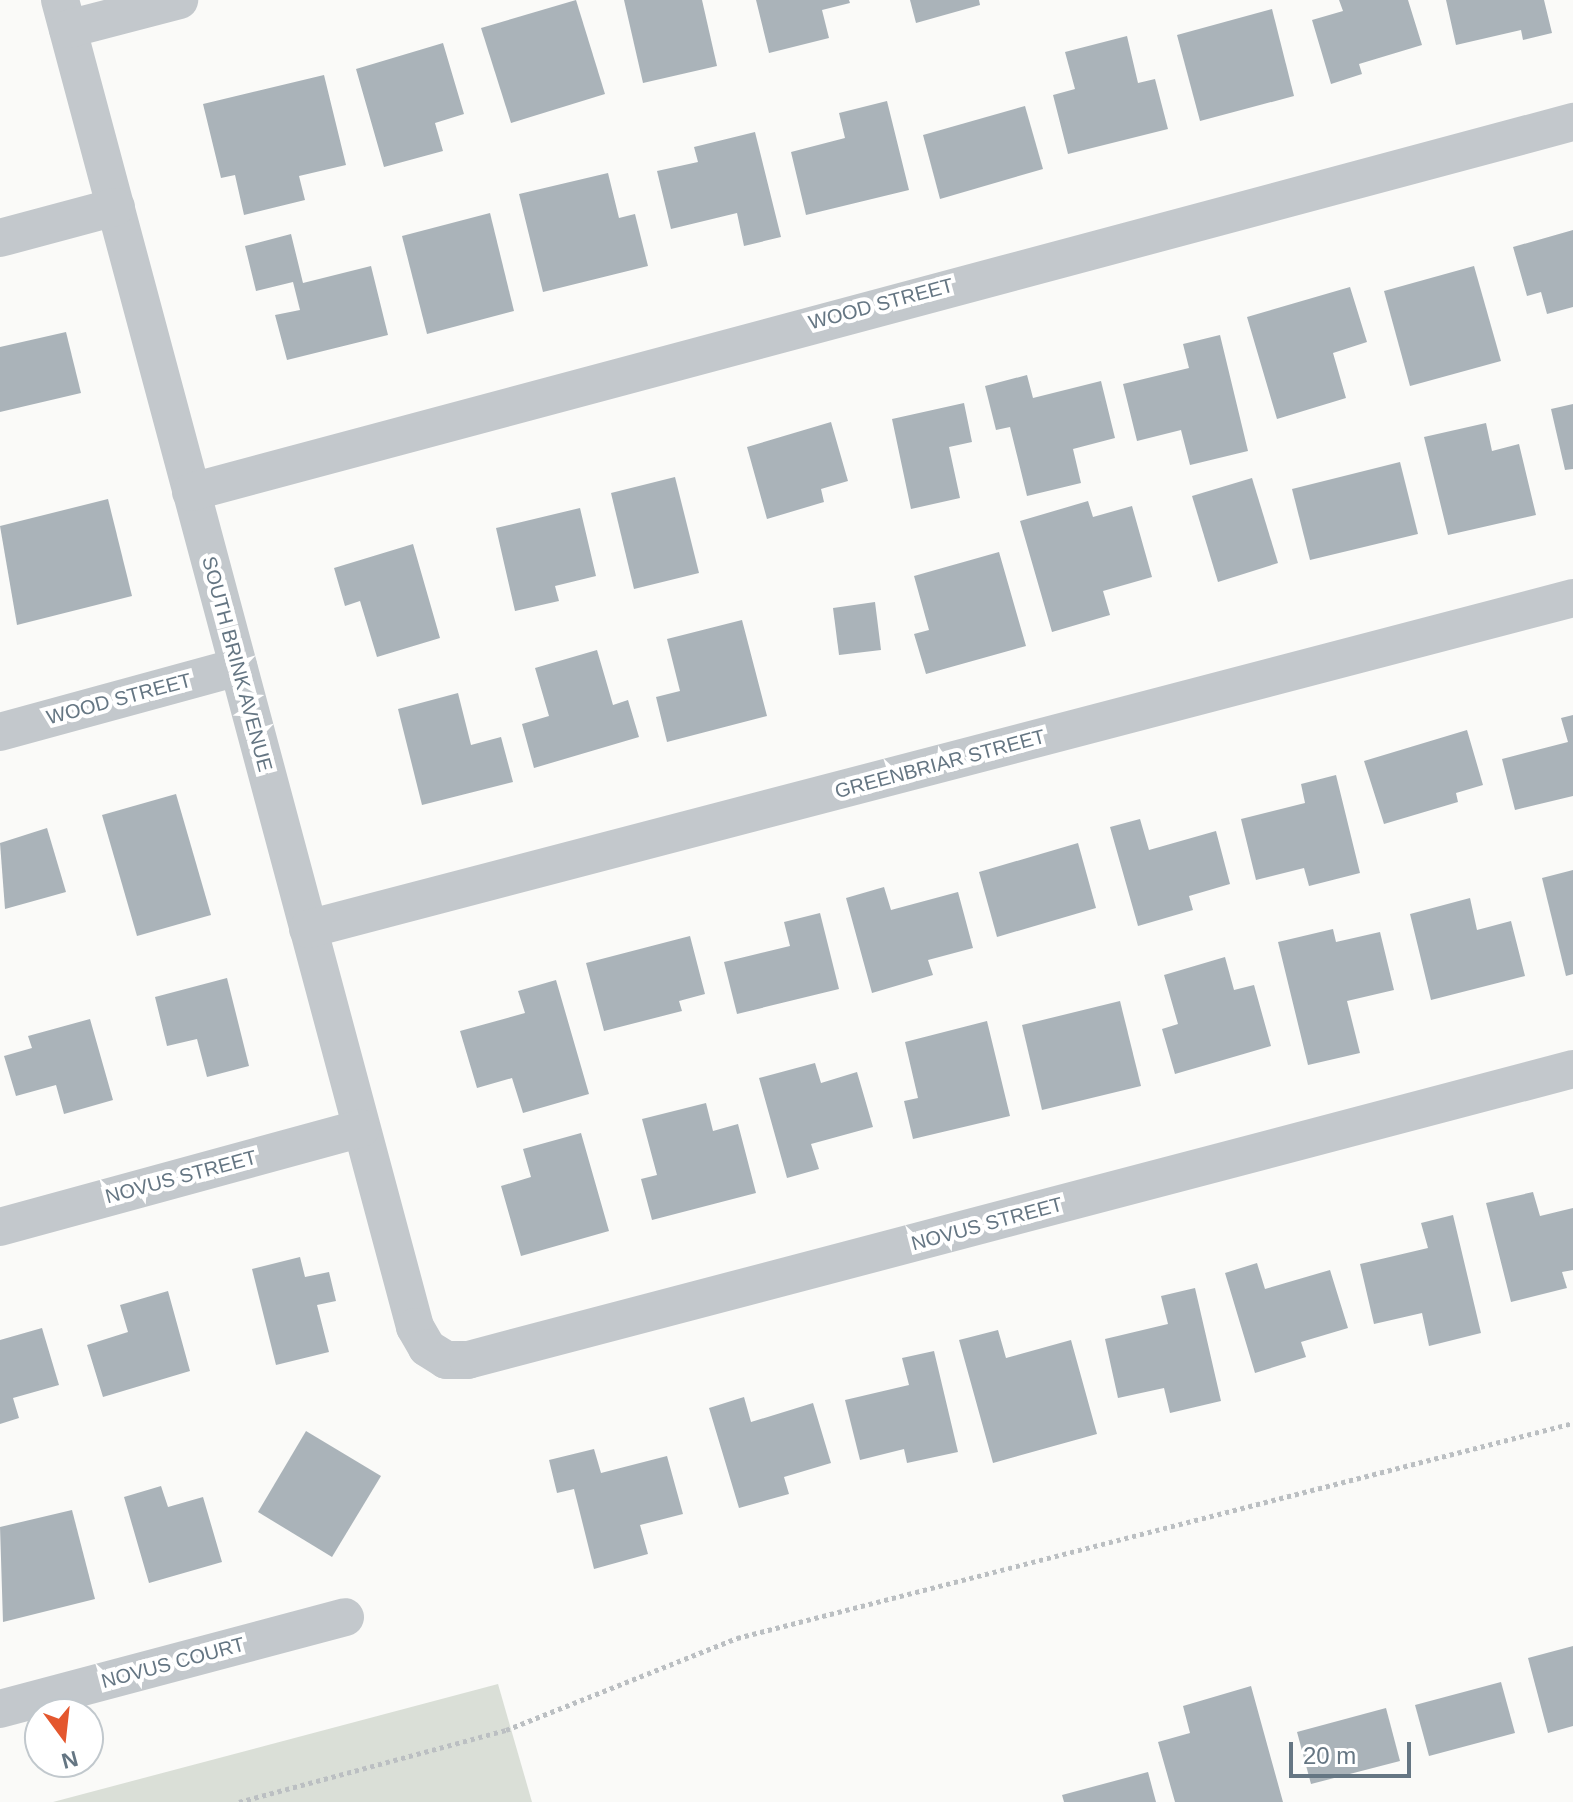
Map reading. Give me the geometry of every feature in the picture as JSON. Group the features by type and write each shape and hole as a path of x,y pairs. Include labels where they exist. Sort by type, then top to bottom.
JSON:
{"street":[{"path":"64,15 179,0"},
{"name":"SOUTH BRINK AVENUE","path":"64,15 415,1327"},
{"name":"WOOD STREET","path":"191,492 1573,122"},
{"path":"0,238 116,207"},
{"name":"GREENBRIAR STREET","path":"308,929 1573,598"},
{"name":"WOOD STREET","path":"0,732 238,667"},
{"name":"NOVUS STREET","path":"415,1327 446,1360 468,1360 1573,1069"},
{"name":"NOVUS STREET","path":"0,1227 361,1128"},
{"name":"NOVUS COURT","path":"0,1709 345,1617"}],"path":[{"path":"239,1802 506,1730 737,1638 1573,1423"}],"shaded area":[{"path":"498,1684 532,1802 53,1802"}],"building":[{"path":"576,0 605,94 511,123 481,28"},
{"path":"624,0 702,0 717,66 643,83"},
{"path":"756,0 849,0 850,3 822,10 829,38 769,53"},
{"path":"910,0 979,0 980,5 916,23"},
{"path":"1339,0 1408,0 1422,45 1359,64 1362,74 1331,84 1312,20 1343,11"},
{"path":"1446,0 1544,0 1552,33 1523,40 1521,30 1456,45"},
{"path":"1272,9 1294,96 1200,121 1177,35"},
{"path":"1127,36 1138,83 1155,79 1168,129 1068,154 1053,95 1075,89 1065,52"},
{"path":"443,43 464,114 435,123 443,151 384,167 356,69"},
{"path":"324,75 346,165 299,176 305,200 244,215 235,175 221,178 203,104"},
{"path":"887,101 909,190 806,215 791,152 845,138 839,113"},
{"path":"1025,106 1043,169 940,199 923,135"},
{"path":"755,132 781,237 744,246 737,213 671,229 657,171 698,162 694,147"},
{"path":"608,173 619,218 635,214 648,266 543,292 519,194"},
{"path":"490,213 514,311 427,334 402,236"},
{"path":"1573,230 1573,307 1547,314 1541,292 1527,296 1513,247"},
{"path":"291,234 303,283 371,266 388,335 287,360 275,315 300,310 293,282 256,291 245,246"},
{"path":"1474,266 1501,361 1410,386 1384,291"},
{"path":"1350,287 1367,342 1333,353 1346,398 1277,419 1247,317"},
{"path":"66,332 81,393 0,412 0,347"},
{"path":"1220,335 1248,451 1190,465 1181,430 1137,441 1123,384 1189,368 1183,344"},
{"path":"1027,375 1033,398 1101,381 1115,438 1073,449 1081,483 1027,496 1010,427 996,430 985,386"},
{"path":"964,403 972,442 949,447 960,498 911,509 892,419"},
{"path":"1573,404 1573,469 1565,470 1551,409"},
{"path":"831,422 848,481 821,489 824,502 767,519 747,447"},
{"path":"1486,423 1492,451 1519,444 1536,515 1448,535 1424,437"},
{"path":"1400,462 1418,534 1310,560 1292,489"},
{"path":"675,477 699,573 634,589 611,493"},
{"path":"1252,478 1278,563 1218,582 1192,496"},
{"path":"108,499 132,596 17,625 0,526"},
{"path":"1088,501 1093,517 1132,506 1152,577 1103,591 1110,615 1052,632 1020,521"},
{"path":"580,508 596,576 555,586 559,601 515,611 496,528"},
{"path":"413,544 440,638 377,657 360,601 345,606 334,568"},
{"path":"999,552 1026,646 926,674 914,634 929,630 914,576"},
{"path":"875,602 881,650 839,655 833,608"},
{"path":"742,620 767,716 667,742 656,697 680,691 667,639"},
{"path":"597,650 613,705 628,700 639,737 534,768 522,724 549,716 535,668"},
{"path":"458,693 471,745 501,737 513,782 422,805 398,709"},
{"path":"1573,715 1573,796 1515,810 1502,759 1568,742 1561,718"},
{"path":"1467,730 1483,785 1456,793 1458,802 1384,824 1364,761"},
{"path":"1336,775 1360,873 1309,886 1304,868 1256,880 1241,819 1305,803 1301,784"},
{"path":"176,794 211,915 137,936 102,815"},
{"path":"1140,819 1149,850 1216,831 1230,884 1189,896 1193,910 1138,926 1110,827"},
{"path":"47,828 66,892 5,909 0,843"},
{"path":"1078,843 1096,908 997,937 979,872"},
{"path":"1573,870 1573,974 1566,976 1542,878"},
{"path":"884,887 891,910 958,892 973,948 928,960 933,975 872,993 846,898"},
{"path":"1470,898 1477,930 1511,921 1525,976 1431,1000 1410,914"},
{"path":"820,913 839,989 737,1014 724,962 790,946 784,922"},
{"path":"1333,929 1336,942 1380,932 1394,990 1347,1001 1360,1053 1308,1065 1278,942"},
{"path":"690,936 705,994 679,1001 682,1011 604,1031 586,963"},
{"path":"1225,957 1234,990 1254,985 1271,1046 1175,1074 1162,1029 1178,1024 1164,975"},
{"path":"227,978 249,1066 207,1077 197,1039 167,1046 155,997"},
{"path":"556,980 589,1094 523,1113 512,1078 477,1088 460,1031 525,1013 518,991"},
{"path":"1120,1001 1141,1086 1042,1110 1022,1025"},
{"path":"90,1019 113,1100 64,1114 56,1085 16,1096 4,1056 32,1048 28,1036"},
{"path":"987,1021 1010,1116 913,1139 904,1101 918,1098 905,1042"},
{"path":"815,1063 821,1083 857,1072 873,1127 811,1144 819,1169 787,1178 759,1078"},
{"path":"706,1103 713,1131 738,1124 756,1193 652,1220 641,1179 657,1175 642,1119"},
{"path":"581,1133 609,1231 521,1256 501,1186 531,1177 523,1149"},
{"path":"1533,1192 1540,1216 1573,1208 1573,1270 1562,1272 1567,1288 1511,1302 1486,1203"},
{"path":"1453,1215 1481,1333 1429,1346 1422,1313 1374,1324 1360,1264 1428,1248 1421,1223"},
{"path":"300,1257 305,1277 329,1272 336,1301 317,1305 329,1352 276,1365 252,1269"},
{"path":"1257,1263 1265,1289 1330,1270 1348,1328 1301,1342 1306,1357 1255,1373 1225,1273"},
{"path":"1195,1288 1221,1401 1170,1413 1164,1388 1118,1398 1105,1339 1168,1324 1161,1296"},
{"path":"168,1291 190,1371 103,1397 87,1345 128,1332 120,1305"},
{"path":"42,1328 59,1385 13,1398 19,1418 0,1424 0,1340"},
{"path":"998,1330 1006,1358 1071,1340 1097,1434 993,1463 959,1340"},
{"path":"934,1351 958,1452 907,1463 904,1449 860,1460 845,1400 909,1385 902,1358"},
{"path":"744,1397 751,1422 813,1403 831,1463 784,1477 789,1494 739,1508 709,1408"},
{"path":"306,1431 381,1476 332,1557 258,1512"},
{"path":"594,1449 601,1473 667,1456 683,1514 640,1525 648,1554 594,1569 574,1489 557,1493 549,1460"},
{"path":"161,1486 168,1507 203,1497 222,1562 149,1583 124,1497"},
{"path":"72,1510 95,1599 3,1622 0,1527"},
{"path":"1573,1646 1573,1726 1548,1733 1528,1658"},
{"path":"1501,1682 1515,1733 1429,1756 1415,1705"},
{"path":"1251,1686 1283,1802 1175,1802 1158,1742 1190,1733 1183,1706"},
{"path":"1386,1708 1400,1761 1311,1784 1297,1732"},
{"path":"1148,1772 1156,1802 1064,1802 1062,1795"}]}
